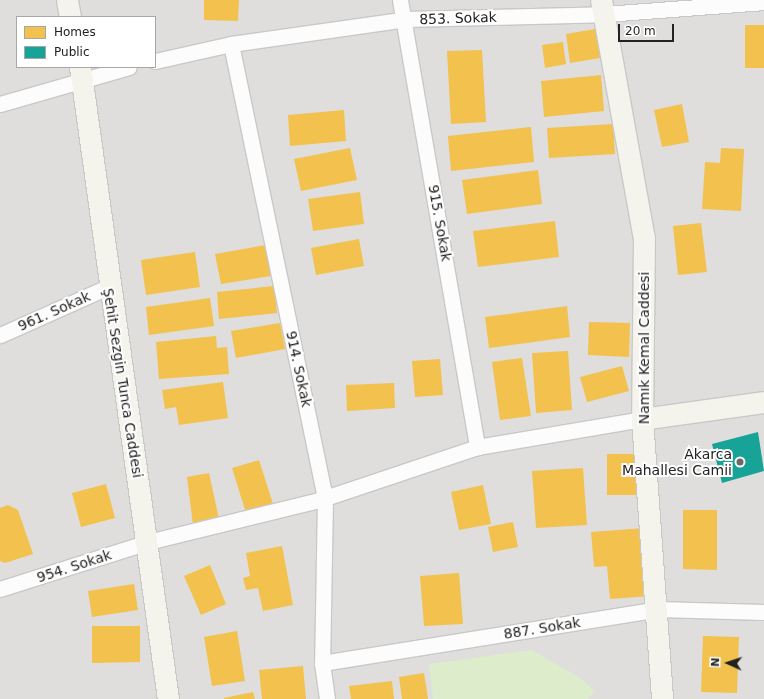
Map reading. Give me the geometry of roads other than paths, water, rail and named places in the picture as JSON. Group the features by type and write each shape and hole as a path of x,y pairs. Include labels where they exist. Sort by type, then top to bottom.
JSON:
{"street":[{"path":"67,0 70,16"},
{"name":"915. Sokak","path":"400,0 406,19 477,447"},
{"name":"853. Sokak","path":"156,61 231,44 406,19 603,7 764,2"},
{"name":"Namık Kemal Caddesi","path":"603,7 644,238 642,419 658,609 662,699"},
{"name":"914. Sokak","path":"231,44 325,498 322,663 327,699"},
{"path":"0,104 81,72 119,68"},
{"name":"Şehit Sezgin Tunca Caddesi","path":"81,72 108,287 148,542 168,699"},
{"name":"961. Sokak","path":"0,335 108,287"},
{"path":"642,419 764,402"},
{"name":"954. Sokak","path":"0,589 148,542 325,498 477,447 642,419"},
{"name":"887. Sokak","path":"322,663 658,609 764,612"}],"place":[{"name":"Akarca Mahallesi Camii","path":"740,462"}]}
